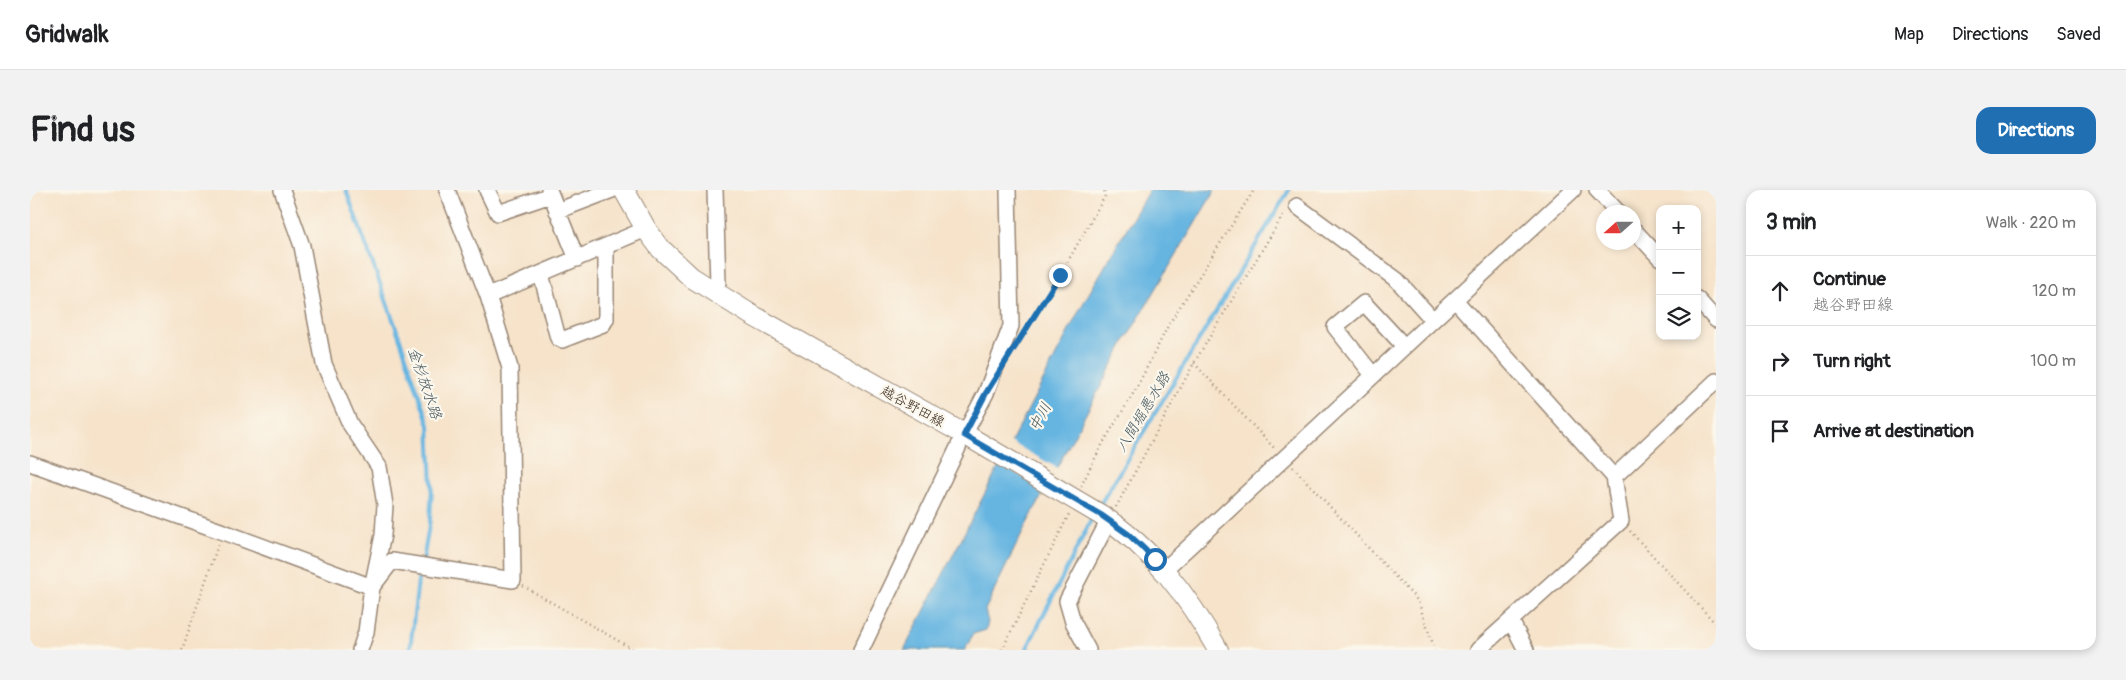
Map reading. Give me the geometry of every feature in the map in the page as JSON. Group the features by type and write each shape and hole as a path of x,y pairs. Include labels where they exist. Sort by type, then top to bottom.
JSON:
{"main road":[{"name":"越谷野田線","path":"624,190 646,230 677,265 713,292 1105,518 1148,551 1165,569 1195,608 1218,650"}],"street":[{"path":"282,190 302,246 324,364 350,424 379,467 385,505 383,535 372,587 366,632 360,650"},
{"path":"372,587 392,561 513,580 510,368 488,296 446,190"},
{"path":"487,190 498,213 550,192 577,259"},
{"path":"558,211 612,190"},
{"path":"713,292 718,283 715,190"},
{"path":"861,650 967,437 1011,326 1008,190"},
{"path":"1165,569 1573,190"},
{"path":"1597,190 1611,205"},
{"path":"1292,208 1397,280 1432,320"},
{"path":"488,296 646,230"},
{"path":"1641,238 1656,254"},
{"path":"541,274 558,338 562,340 603,324 606,319 606,247"},
{"path":"1454,300 1614,477 1621,521 1478,650"},
{"path":"1373,375 1334,327 1364,303 1404,346"},
{"path":"1701,303 1716,320"},
{"path":"1614,477 1716,381"},
{"path":"30,463 223,531 372,587"},
{"path":"1088,650 1072,622 1067,601 1105,518"},
{"path":"1511,621 1526,650"}],"path":[{"path":"1104,190 1105,196"},
{"path":"1021,336 1060,275 1108,190"},
{"path":"1081,488 1102,443 1136,389 1169,324 1254,190"},
{"path":"1105,518 1194,363 1292,208"},
{"path":"1194,363 1418,600 1435,650"},
{"path":"1002,650 1069,514"},
{"path":"1621,521 1716,624"},
{"path":"182,650 223,531"},
{"path":"513,580 634,650"}],"water":[{"name":"中川","path":"1149,190 1215,190 1125,341 1023,531 985,610 988,622 986,630 973,634 965,650 904,650 1080,309"}],"pier":[{"path":"1009,441 1059,469 1047,491 998,463"}],"waterway":[{"name":"金杉放水路","path":"346,190 429,425 432,486 430,520 423,561"},
{"name":"八間堀悪水路","path":"1098,508 1289,190"},
{"name":"八間堀悪水路","path":"1026,650 1092,518"},
{"name":"金杉放水路","path":"410,650 418,580 422,568"}],"route":[{"path":"1060,275 986,393 964,435 1101,515 1128,534 1155,559"}]}
